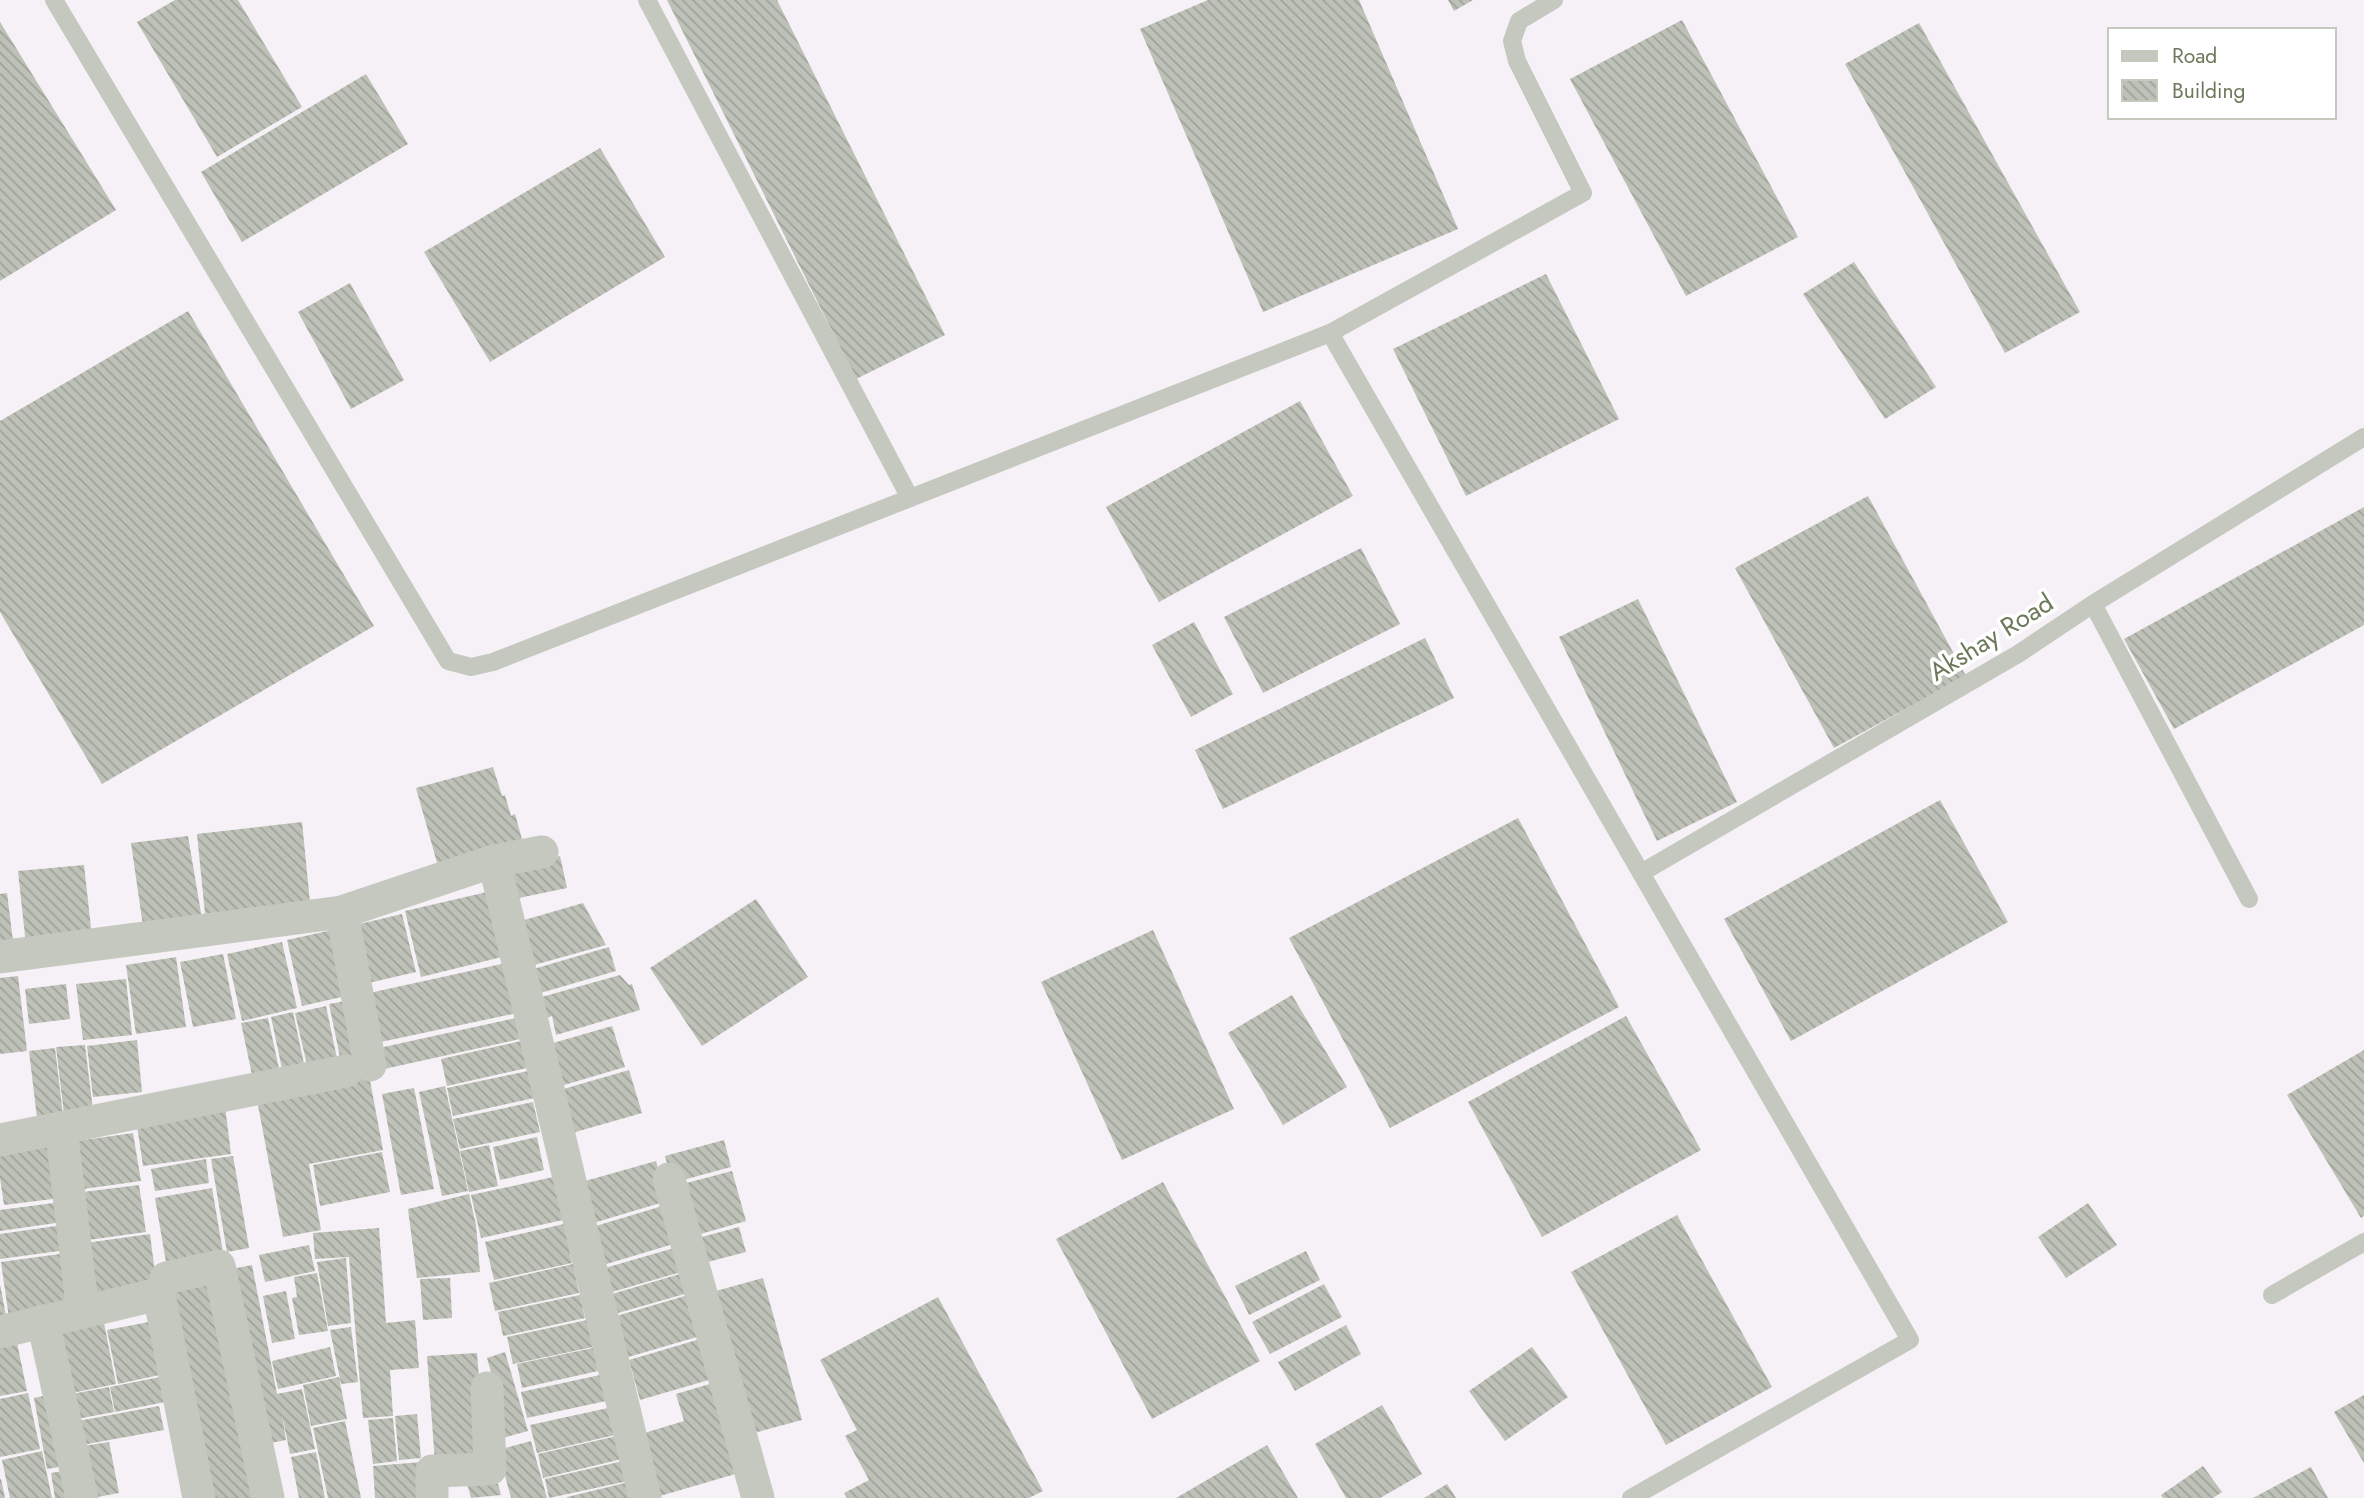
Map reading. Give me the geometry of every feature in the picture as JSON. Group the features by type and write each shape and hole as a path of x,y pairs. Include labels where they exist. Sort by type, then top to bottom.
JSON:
{"street":[{"path":"0,957 342,912 494,861 542,852"},
{"path":"494,861 645,1498"},
{"path":"0,1140 358,1068 342,912"},
{"path":"61,1128 83,1312"},
{"path":"669,1179 758,1498"},
{"path":"166,1278 219,1266 268,1498"},
{"path":"0,1332 159,1294 200,1498"},
{"path":"43,1321 82,1498"},
{"path":"432,1498 432,1471 490,1469 487,1388"}],"lane":[{"path":"54,0 448,661 471,667 493,662 1330,333 1583,193 1517,61 1512,41 1519,21 1554,0"},
{"path":"647,0 910,498"},
{"path":"1330,333 1910,1340 1631,1498"},
{"name":"Akshay Road","path":"1642,873 2018,654 2093,604 2364,437"},
{"path":"2093,604 2249,899"},
{"path":"2272,1295 2364,1242"}],"building":[{"path":"175,0 238,0 302,107 217,157 137,22"},
{"path":"667,0 777,0 945,335 856,379"},
{"path":"1208,0 1359,0 1458,229 1263,312 1140,29"},
{"path":"1448,0 1473,0 1454,11"},
{"path":"1682,20 1798,237 1686,296 1570,79"},
{"path":"0,22 116,210 0,281"},
{"path":"1919,23 2080,312 2005,353 1845,64"},
{"path":"366,74 408,144 242,242 201,172"},
{"path":"600,148 665,257 490,362 424,252"},
{"path":"1854,262 1936,387 1885,419 1803,294"},
{"path":"1546,274 1619,419 1466,496 1393,349"},
{"path":"350,283 404,380 351,409 298,312"},
{"path":"188,311 374,626 102,784 0,612 0,421"},
{"path":"1300,401 1353,496 1159,602 1106,507"},
{"path":"1868,496 1966,676 1834,748 1735,568"},
{"path":"2364,507 2364,625 2174,729 2124,639"},
{"path":"1361,548 1400,624 1263,693 1224,617"},
{"path":"1638,599 1737,802 1657,841 1559,637"},
{"path":"1194,622 1233,694 1191,717 1152,645"},
{"path":"1425,638 1454,698 1223,809 1195,750"},
{"path":"493,767 511,816 515,814 523,843 438,866 416,788"},
{"path":"1940,800 2008,922 1791,1041 1724,919"},
{"path":"1518,818 1619,1007 1390,1128 1289,938"},
{"path":"302,822 310,902 205,914 197,834"},
{"path":"188,836 202,919 143,926 131,843"},
{"path":"560,856 567,888 514,899 507,868"},
{"path":"84,865 92,937 26,945 18,871"},
{"path":"487,892 502,957 421,977 405,911"},
{"path":"7,893 13,941 0,943 0,894"},
{"path":"756,899 808,977 702,1046 650,968"},
{"path":"583,903 606,945 527,967 514,923"},
{"path":"402,914 416,972 360,985 347,927"},
{"path":"332,930 346,996 302,1006 287,940"},
{"path":"1153,930 1234,1109 1122,1160 1041,982"},
{"path":"282,942 297,1008 242,1021 227,954"},
{"path":"609,947 616,971 537,994 530,970"},
{"path":"223,954 236,1019 193,1027 180,962"},
{"path":"176,957 186,1027 136,1034 126,965"},
{"path":"506,963 517,1013 376,1043 365,994"},
{"path":"620,975 629,985 632,984 640,1010 556,1035 552,1016 544,1019 538,998"},
{"path":"18,976 27,1051 0,1054 0,978"},
{"path":"126,979 132,1035 83,1040 76,984"},
{"path":"66,984 70,1019 29,1024 25,989"},
{"path":"1292,995 1347,1087 1283,1125 1228,1033"},
{"path":"351,1000 364,1062 342,1067 329,1004"},
{"path":"326,1006 339,1068 309,1074 295,1013"},
{"path":"293,1012 306,1073 284,1078 271,1017"},
{"path":"1626,1016 1701,1150 1542,1237 1468,1102"},
{"path":"268,1018 281,1078 254,1084 241,1023"},
{"path":"516,1018 520,1039 384,1069 379,1048"},
{"path":"612,1026 625,1067 564,1085 553,1043"},
{"path":"137,1040 142,1092 93,1097 87,1046"},
{"path":"521,1041 527,1068 447,1086 441,1059"},
{"path":"85,1045 93,1110 64,1114 56,1047"},
{"path":"55,1048 63,1115 37,1118 29,1051"},
{"path":"2364,1050 2364,1216 2361,1218 2287,1095"},
{"path":"629,1070 642,1113 572,1133 560,1090"},
{"path":"528,1071 534,1098 453,1116 447,1088"},
{"path":"369,1075 383,1150 309,1164 321,1230 283,1237 257,1100"},
{"path":"445,1086 468,1191 442,1196 419,1092"},
{"path":"414,1088 434,1189 401,1195 382,1094"},
{"path":"533,1102 540,1132 460,1149 453,1119"},
{"path":"225,1106 231,1154 143,1166 136,1119"},
{"path":"133,1133 141,1181 76,1190 70,1142"},
{"path":"537,1137 544,1170 500,1180 493,1147"},
{"path":"724,1140 731,1167 672,1183 665,1156"},
{"path":"54,1145 61,1198 4,1205 0,1152"},
{"path":"489,1145 498,1186 469,1192 460,1151"},
{"path":"382,1152 390,1192 320,1206 313,1165"},
{"path":"233,1156 249,1248 227,1252 211,1159"},
{"path":"206,1159 209,1183 155,1191 151,1169"},
{"path":"656,1161 667,1201 590,1224 578,1183"},
{"path":"732,1171 746,1221 690,1237 675,1186"},
{"path":"553,1177 563,1220 481,1238 471,1195"},
{"path":"1163,1182 1260,1361 1152,1419 1056,1239"},
{"path":"139,1185 146,1232 81,1241 75,1193"},
{"path":"212,1188 224,1258 167,1268 155,1198"},
{"path":"469,1194 476,1225 480,1272 417,1278 408,1209"},
{"path":"61,1202 63,1222 0,1231 0,1210"},
{"path":"2088,1203 2117,1245 2066,1278 2038,1237"},
{"path":"669,1204 680,1242 600,1266 589,1228"},
{"path":"1677,1215 1772,1387 1666,1445 1571,1272"},
{"path":"564,1224 572,1263 494,1280 485,1242"},
{"path":"63,1225 67,1250 0,1259 0,1234"},
{"path":"739,1227 746,1252 700,1264 694,1239"},
{"path":"379,1228 386,1323 415,1320 419,1368 390,1370 393,1416 363,1418 349,1257 315,1259 313,1233"},
{"path":"150,1234 157,1289 87,1307 78,1244"},
{"path":"309,1245 315,1271 265,1282 259,1255"},
{"path":"681,1246 688,1270 605,1294 598,1270"},
{"path":"1306,1251 1320,1280 1249,1315 1235,1286"},
{"path":"67,1253 74,1309 9,1318 1,1262"},
{"path":"346,1258 351,1323 328,1326 317,1262"},
{"path":"573,1264 579,1293 495,1311 489,1283"},
{"path":"252,1265 277,1394 302,1389 315,1449 290,1454 282,1414 286,1440 260,1445 226,1270"},
{"path":"690,1271 695,1291 618,1313 612,1294"},
{"path":"317,1273 328,1331 299,1335 292,1298 297,1297 294,1277"},
{"path":"450,1278 452,1318 423,1320 420,1279"},
{"path":"763,1278 802,1420 743,1436 705,1294"},
{"path":"213,1279 261,1498 214,1498 167,1289"},
{"path":"0,1284 7,1321 0,1322"},
{"path":"1324,1284 1342,1317 1270,1354 1252,1322"},
{"path":"286,1291 295,1339 272,1343 263,1296"},
{"path":"695,1293 707,1334 625,1358 613,1317"},
{"path":"580,1295 585,1318 503,1336 498,1312"},
{"path":"938,1297 1043,1491 1029,1498 847,1498 844,1493 869,1480 845,1436 857,1430 820,1360"},
{"path":"587,1320 593,1347 513,1364 507,1337"},
{"path":"154,1321 164,1374 118,1384 107,1330"},
{"path":"104,1323 116,1384 72,1393 60,1331"},
{"path":"1346,1325 1361,1354 1295,1391 1278,1362"},
{"path":"351,1327 358,1382 341,1384 330,1330"},
{"path":"707,1337 719,1377 640,1400 629,1360"},
{"path":"16,1338 27,1391 0,1396 0,1341"},
{"path":"330,1347 336,1376 278,1389 272,1361"},
{"path":"1532,1347 1568,1397 1505,1441 1469,1391"},
{"path":"593,1348 598,1371 522,1388 517,1364"},
{"path":"505,1352 528,1431 503,1438 499,1401 487,1358"},
{"path":"477,1353 485,1459 435,1462 427,1356"},
{"path":"600,1375 606,1401 527,1418 521,1392"},
{"path":"165,1376 170,1401 115,1412 110,1387"},
{"path":"339,1377 347,1419 311,1426 303,1385"},
{"path":"723,1380 749,1470 660,1496 641,1434 684,1421 676,1394"},
{"path":"109,1387 114,1412 77,1419 72,1394"},
{"path":"28,1393 40,1449 0,1457 0,1399"},
{"path":"52,1394 65,1466 47,1469 34,1398"},
{"path":"2364,1395 2364,1463 2334,1412"},
{"path":"1382,1405 1422,1474 1380,1498 1346,1498 1315,1444"},
{"path":"159,1406 164,1430 82,1445 78,1421"},
{"path":"608,1408 615,1435 537,1453 530,1425"},
{"path":"417,1414 421,1458 399,1460 395,1416"},
{"path":"393,1418 397,1461 373,1464 368,1420"},
{"path":"345,1421 361,1498 328,1498 313,1428"},
{"path":"617,1436 622,1459 543,1478 538,1454"},
{"path":"531,1441 547,1498 511,1498 498,1450"},
{"path":"109,1442 119,1493 92,1498 83,1446"},
{"path":"1267,1445 1298,1498 1176,1498"},
{"path":"42,1451 52,1498 10,1498 2,1460"},
{"path":"316,1452 325,1498 299,1498 291,1457"},
{"path":"623,1461 628,1481 549,1498 545,1479"},
{"path":"422,1462 424,1498 375,1498 373,1466"},
{"path":"2203,1466 2222,1492 2213,1498 2163,1498 2161,1495"},
{"path":"2311,1467 2328,1498 2253,1498"},
{"path":"64,1471 69,1498 55,1498 51,1473"},
{"path":"496,1476 501,1495 471,1498 467,1483"},
{"path":"1,1479 5,1498 0,1498"},
{"path":"629,1482 633,1498 567,1498 567,1497"},
{"path":"1447,1484 1456,1498 1424,1498"}]}
